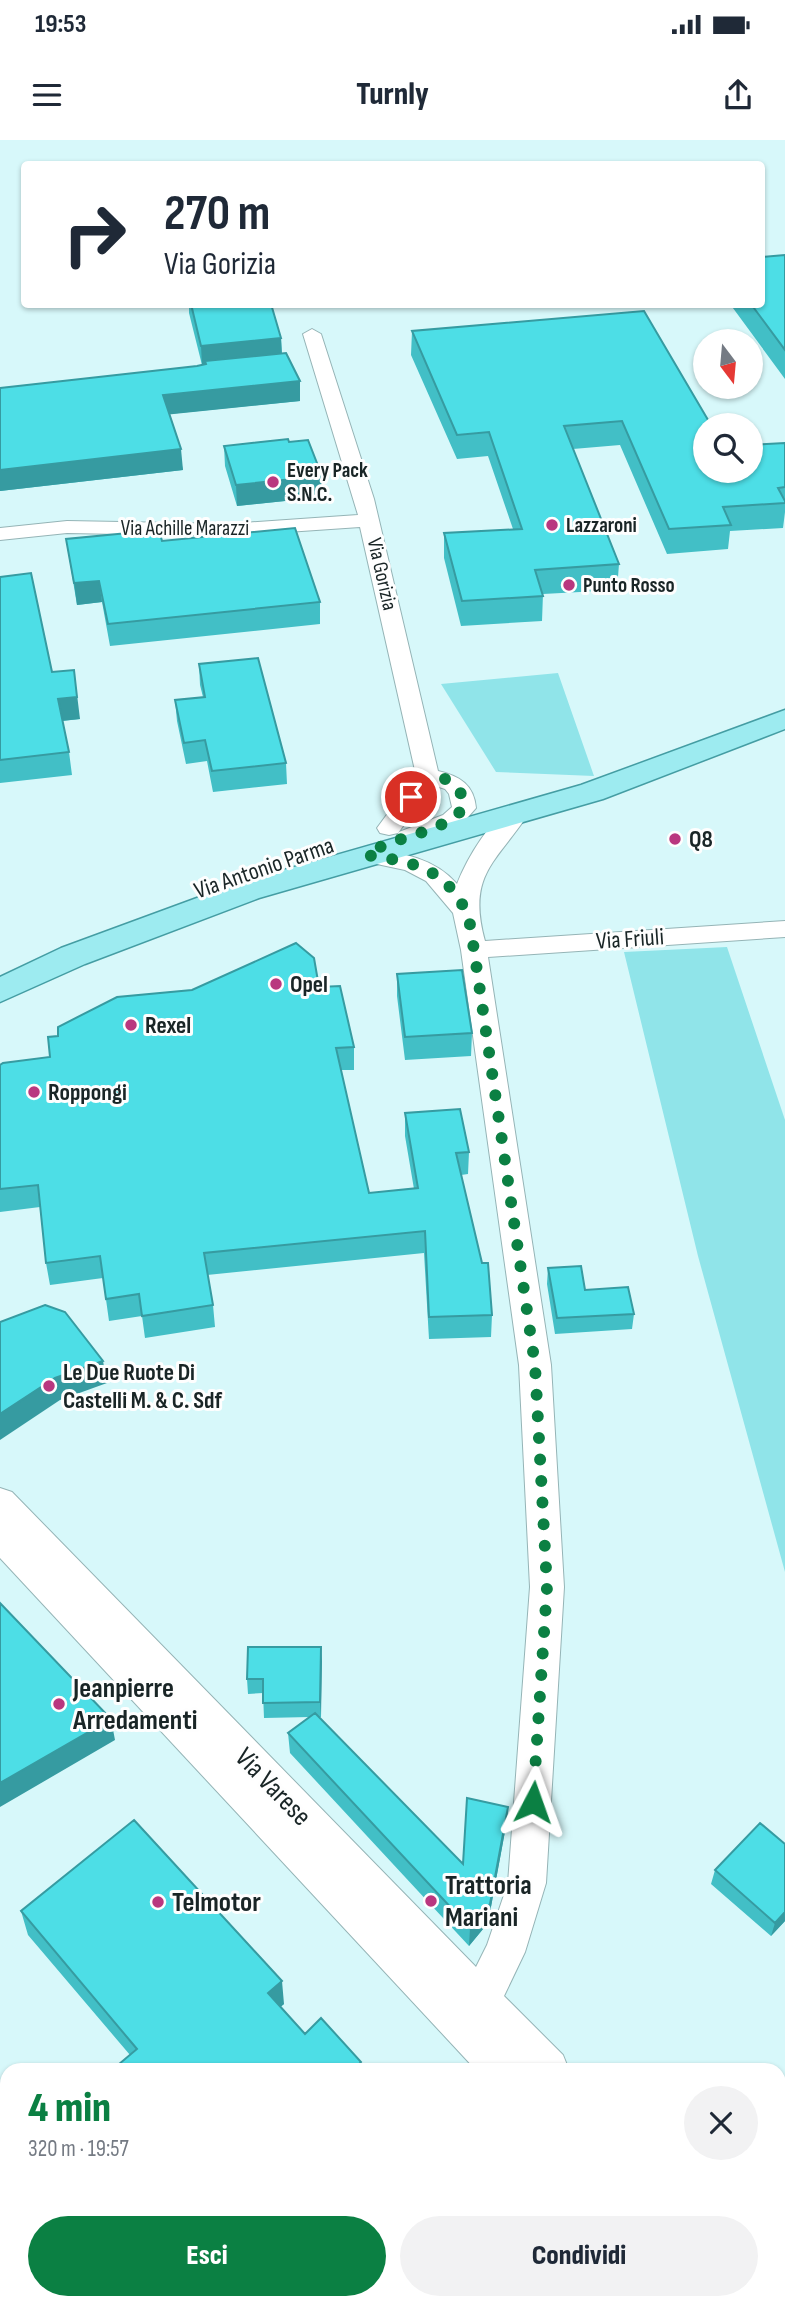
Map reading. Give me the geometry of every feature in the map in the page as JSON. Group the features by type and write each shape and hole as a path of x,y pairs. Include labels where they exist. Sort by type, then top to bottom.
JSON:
{"main road":[{"name":"Via Antonio Parma","path":"0,991 73,956 247,891 592,792 785,719"},
{"name":"Via Antonio Parma","path":"73,956 116,928 245,870 464,808 592,792"}],"street":[{"name":"Via Gorizia","path":"312,334 314,362 369,520 428,777"},
{"name":"Via Achille Marazzi","path":"0,534 67,527 229,530 369,520"},
{"path":"366,855 379,846 452,820 464,808 464,796 454,784 428,777 415,787 403,814 389,828"},
{"path":"480,2001 505,1952 527,1883 547,1587 535,1365 474,950 466,912 477,864 491,841 515,816"},
{"path":"366,855 425,867 442,880 466,912"},
{"name":"Via Friuli","path":"474,950 785,929"},
{"name":"Via Varese","path":"0,1502 541,2063"},
{"name":"Via Varese","path":"0,1535 251,1798 497,2063"}],"shaded area":[{"path":"558,673 594,776 496,772 441,684"},
{"path":"727,947 785,1120 785,1572 698,1256 624,952"}],"building":[{"path":"785,255 785,350 754,308 765,308 765,257"},
{"path":"192,308 272,308 281,338 201,346"},
{"path":"644,311 693,394 693,399 696,399 704,413 693,413 693,483 763,483 763,444 785,443 785,487 778,488 785,503 723,507 731,525 669,529 622,421 564,426 619,564 535,570 543,596 462,601 444,533 522,529 489,432 457,435 412,331"},
{"path":"286,353 300,381 163,395 181,449 0,470 0,388"},
{"path":"288,439 289,442 308,440 322,476 236,485 224,446"},
{"path":"295,528 320,602 108,624 99,581 74,583 66,539 159,530 162,541"},
{"path":"31,573 52,672 74,670 77,697 58,699 69,752 0,760 0,577"},
{"path":"258,658 286,763 212,771 205,740 184,743 175,700 205,697 199,664"},
{"path":"296,943 314,958 319,987 340,986 354,1047 336,1048 369,1193 418,1188 405,1113 460,1109 469,1152 456,1153 482,1263 488,1263 492,1315 429,1317 425,1231 204,1253 213,1305 142,1316 139,1294 106,1299 100,1256 46,1263 38,1185 0,1189 0,1065 50,1057 48,1037 58,1036 58,1027 117,997 192,990"},
{"path":"462,970 472,1033 405,1037 397,974"},
{"path":"581,1266 585,1290 628,1287 634,1314 557,1318 548,1268"},
{"name":"Le Due Ruote Di Castelli M. & C. Sdf","path":"45,1305 65,1312 103,1361 55,1378 0,1414 0,1322"},
{"path":"0,1603 111,1719 0,1783"},
{"path":"248,1647 321,1647 320,1702 263,1703 263,1679 247,1679"},
{"path":"315,1713 463,1864 467,1798 508,1807 490,1904 470,1928 288,1733"},
{"path":"134,1820 282,1981 268,1993 305,2034 321,2018 361,2062 120,2063 137,2049 21,1911"},
{"path":"760,1823 785,1844 785,1912 775,1923 715,1870"}],"place":[{"name":"Every Pack S.N.C.","path":"273,482"},
{"name":"Lazzaroni","path":"552,525"},
{"name":"Punto Rosso","path":"569,585"},
{"name":"Q8","path":"675,839"},
{"name":"Opel","path":"276,984"},
{"name":"Rexel","path":"131,1025"},
{"name":"Roppongi","path":"34,1092"},
{"name":"Le Due Ruote Di Castelli M. & C. Sdf","path":"49,1386"},
{"name":"Jeanpierre Arredamenti","path":"59,1704"},
{"name":"Trattoria Mariani","path":"431,1901"},
{"name":"Telmotor","path":"158,1902"}],"route":[{"path":"411,797 415,787 428,777 443,779 460,789 464,796 464,808 452,820 379,846 366,855 425,867 442,880 466,912 474,950 535,1365 547,1587 533,1802"}]}
